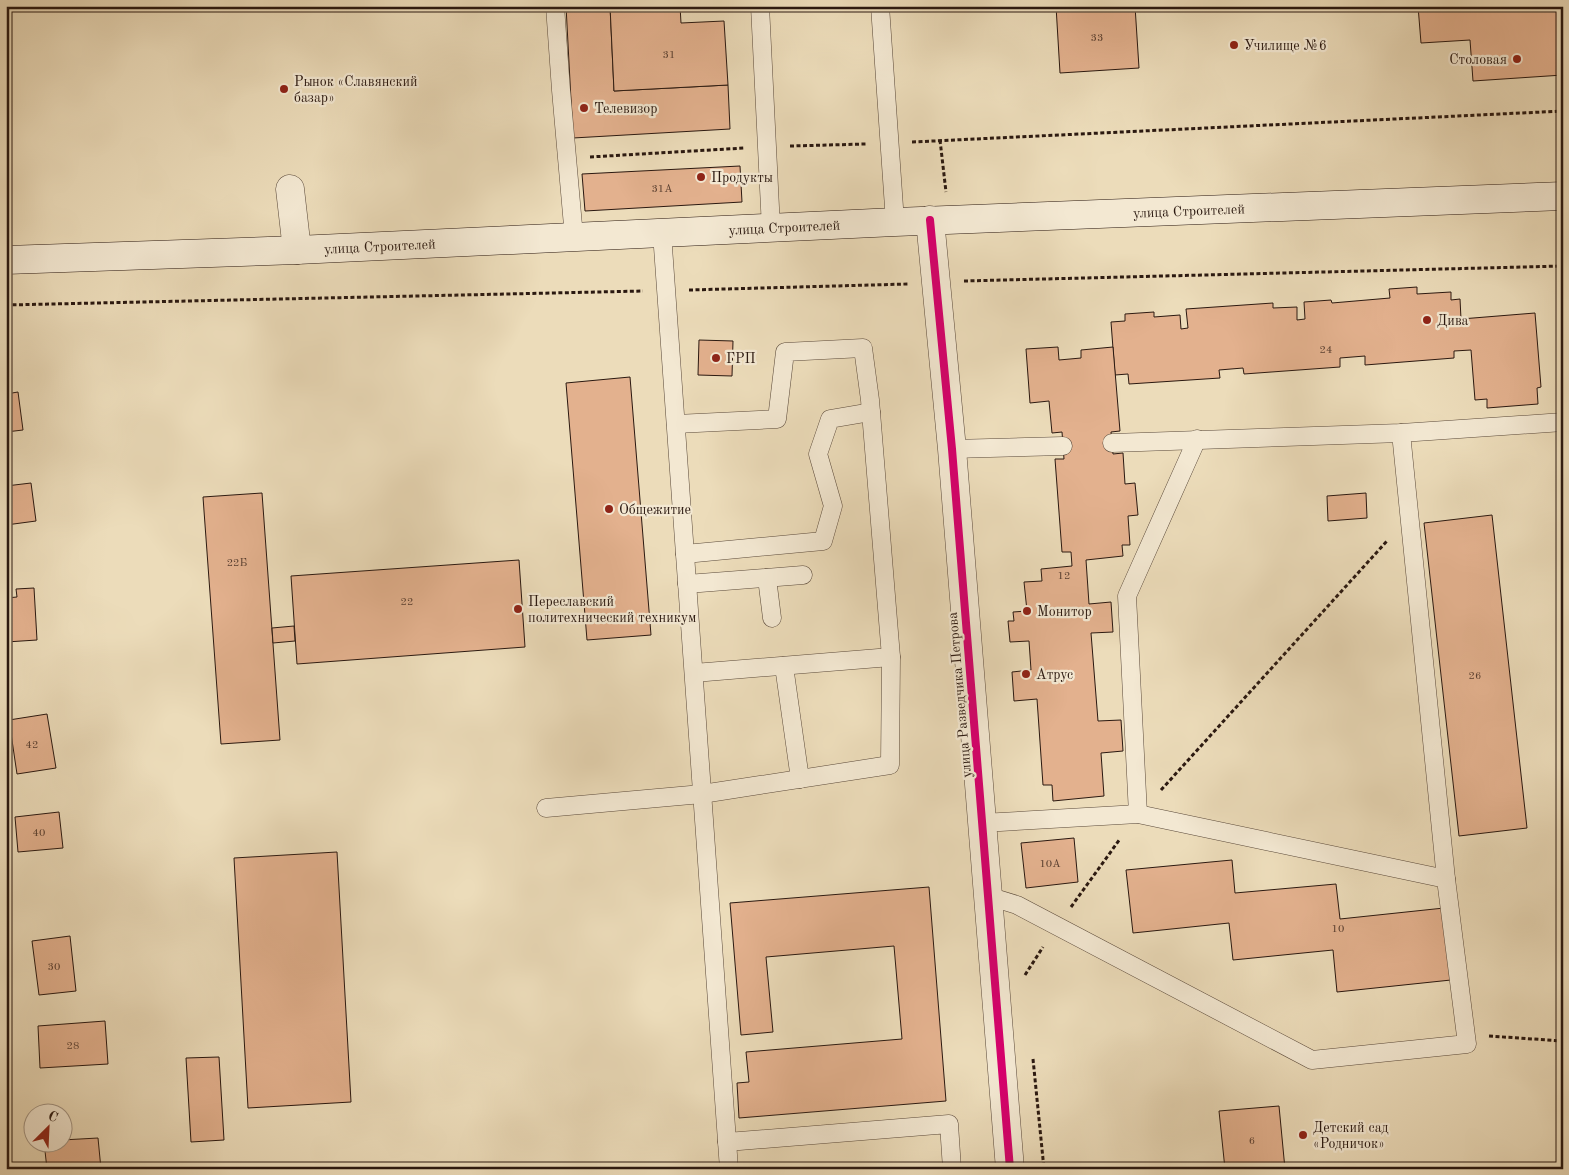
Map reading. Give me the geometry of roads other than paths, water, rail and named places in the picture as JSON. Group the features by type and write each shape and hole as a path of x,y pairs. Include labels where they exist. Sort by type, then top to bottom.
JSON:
{"main road":[{"path":"290,189 297,250"},
{"name":"улица Строителей","path":"6,260 297,250 930,220 1562,201"},
{"name":"улица Разведчика Петрова","path":"930,220 952,449 1010,1169"}],"lane":[{"path":"555,6 574,237"},
{"path":"760,6 771,228"},
{"path":"880,6 894,222"},
{"path":"662,233 729,1169"},
{"path":"546,808 702,794 890,765 891,658 871,412 863,348 785,352 777,419 676,424"},
{"path":"685,554 823,541 833,506 818,454 830,419 871,412"},
{"path":"1112,443 1401,433 1563,422"},
{"path":"988,896 1017,906 1057,926 1312,1060 1467,1044 1446,879 1401,433"},
{"path":"1138,814 1127,596 1197,439"},
{"path":"952,449 1063,446"},
{"path":"687,584 803,575"},
{"path":"767,578 772,618"},
{"path":"694,673 891,658"},
{"path":"784,666 800,780"},
{"path":"982,822 1138,814 1446,879"},
{"path":"727,1142 949,1124 952,1169"}],"place":[{"name":"Училище №6","path":"1234,45"},
{"name":"Столовая","path":"1517,59"},
{"name":"Рынок «Славянский базар»","path":"284,89"},
{"name":"Телевизор","path":"584,108"},
{"name":"Продукты","path":"701,177"},
{"name":"Дива","path":"1427,320"},
{"name":"ГРП","path":"716,358"},
{"name":"Общежитие","path":"609,509"},
{"name":"Переславский политехнический техникум","path":"518,609"},
{"name":"Монитор","path":"1027,611"},
{"name":"Атрус","path":"1026,674"},
{"name":"Детский сад «Родничок»","path":"1303,1135"}]}
